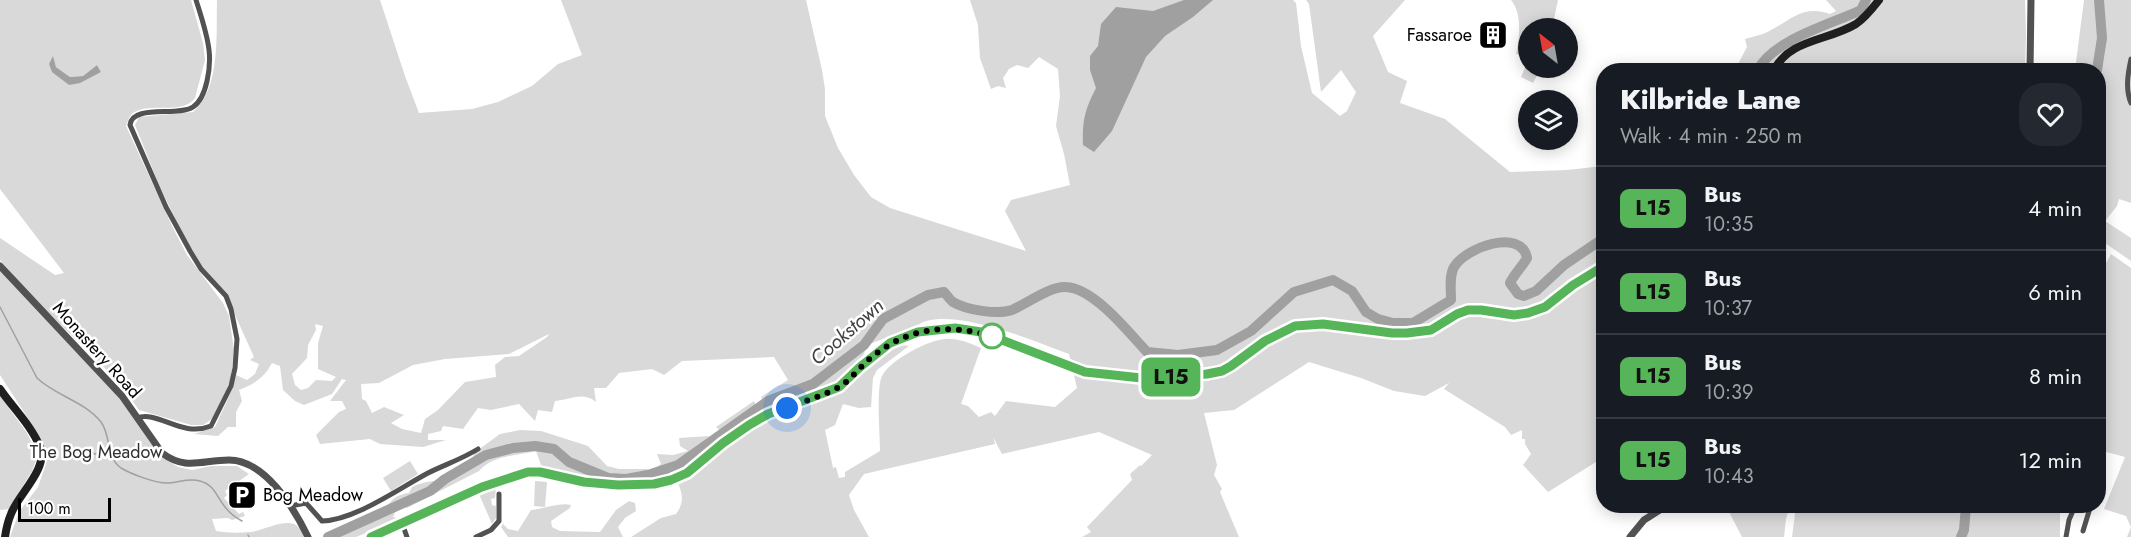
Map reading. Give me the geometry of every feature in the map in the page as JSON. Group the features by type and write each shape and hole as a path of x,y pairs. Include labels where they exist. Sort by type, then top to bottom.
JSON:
{"main road":[{"path":"1778,63 1789,52 1857,24 1879,0"},
{"path":"371,537 482,487 528,472 540,472 584,482 618,485 671,480 687,473 749,425 768,414 839,387 890,343 918,332 955,328 981,332 1085,372 1151,379 1207,374 1222,371 1265,341 1295,326 1323,324 1407,333 1431,330 1468,310 1514,315 1528,313 1545,307 1596,271"},
{"path":"0,389 33,433 42,450 38,468 11,513 5,537"}],"street":[{"path":"137,418 143,416 195,431 211,426 231,386 236,368 237,339 226,296 201,269 190,251 166,207 130,125 131,119 141,113 187,110 200,100 206,78 209,50 196,0"},
{"path":"2030,63 2031,0"},
{"path":"2131,59 2127,78 2128,97 2131,103"},
{"name":"Monastery Road","path":"0,266 122,396 162,453 170,459 189,465 229,460 251,465 265,476 290,506 308,537"},
{"path":"290,506 306,503 322,521 342,517 380,501 406,485 478,449"},
{"path":"476,537 491,530 500,521 499,494"},
{"path":"1630,537 1644,520 1655,513"},
{"path":"2066,537 2072,513"},
{"path":"2083,531 2088,513"},
{"path":"402,523 407,537"}],"green space":[{"path":"0,0 191,0 203,43 205,60 195,98 182,106 140,110 132,114 126,126 187,255 223,303 229,316 234,350 231,377 212,419 203,425 191,425 139,410 102,365 35,300 0,260 0,238 55,275 64,273 0,189","holes":["53,57 56,67 70,77 83,76 97,65 101,72 69,85 49,64"]},
{"path":"217,0 380,0 419,113 472,109 498,102 532,86 558,64 582,55 561,0 806,0 822,70 825,116 838,148 854,175 871,197 890,208 1026,251 1005,211 1011,200 1070,185 1056,126 1060,96 1058,69 1039,57 1028,68 1017,65 1009,69 1003,78 1006,88 998,86 991,89 980,58 978,25 970,0 1293,0 1296,3 1301,46 1312,93 1340,116 1347,111 1356,92 1341,70 1321,92 1309,4 1306,0 1405,0 1373,36 1388,72 1407,81 1400,103 1445,119 1510,172 1596,167 1596,462 1548,492 1523,465 1531,454 1525,444 1525,439 1522,439 1522,430 1511,435 1505,427 1444,389 1449,383 1425,396 1394,391 1309,362 1234,410 1204,413 1217,465 1214,475 1222,489 1220,492 1239,537 1082,537 1091,532 1087,527 1132,480 1130,474 1152,455 1099,432 1002,454 993,437 995,444 864,474 849,495 854,510 869,537 631,537 661,518 676,514 682,499 678,483 689,477 723,446 759,423 760,425 766,422 765,419 849,385 876,358 890,348 899,345 909,346 877,370 873,378 871,407 859,408 843,404 835,425 825,430 833,468 836,467 839,478 845,477 845,472 880,451 880,382 886,370 910,352 929,343 954,339 981,348 961,404 968,406 979,417 991,412 995,416 1006,401 1055,407 1077,388 1069,354 990,327 968,321 946,319 928,320 867,345 863,356 834,384 767,407 761,397 788,380 774,357 682,361 664,375 652,369 619,373 606,388 594,388 596,402 586,397 555,401 552,412 538,410 535,421 519,404 491,410 478,408 463,429 443,426 441,431 428,434 428,440 446,440 423,447 380,444 370,439 320,444 316,435 339,412 346,409 342,401 330,401 346,380 342,379 332,394 304,405 295,401 283,390 280,366 272,363 258,380 239,390 242,401 236,412 236,427 228,427 218,436 194,434 215,427 232,390 236,375 247,380 255,374 259,364 250,360 254,357 231,306 228,294 202,267 190,249 159,185 135,125 139,117 193,112 202,102 213,75","holes":["315,324 323,326 318,343 318,369 336,377 332,381 316,380 308,388 301,390 295,385 292,374 307,358 308,345 316,330","549,334 519,356 505,357 495,365 496,377 465,382 438,410 425,419 421,433 402,429 391,423 404,415 384,407 372,413 366,401 362,399 361,384 379,383 413,365 445,359 509,354"]},
{"path":"1511,0 1558,0 1554,18 1518,19 1515,5"},
{"path":"1826,0 2025,0 2025,63 1739,63 1747,47 1745,39 1772,30 1802,13 1820,11 1830,14 1836,11"},
{"path":"2084,0 2131,0 2131,203 2119,199 2117,206 2106,220 2106,63 2076,63"},
{"path":"1523,78 1536,78 1533,83"},
{"path":"2106,222 2131,238 2131,261 2106,244"},
{"path":"2111,254 2131,268 2131,527 2126,516 2106,510 2106,504 2125,457 2106,452 2106,263"},
{"name":"The Bog Meadow","path":"0,270 121,398 159,455 178,467 192,470 211,466 237,466 249,474 225,491 227,495 224,498 239,514 243,512 245,516 232,520 212,519 216,531 250,532 291,523 297,526 304,537 10,537 19,512 38,487 47,461 37,432 0,375"},
{"path":"0,396 27,433 37,458 32,471 9,509 0,510"},
{"path":"754,401 757,413 724,434 716,427"},
{"path":"520,430 541,431 588,446 607,466 619,469 647,469 650,473 647,477 634,480 608,480 542,468 536,451 513,455 491,462 479,471 407,508 398,505 393,517 400,519 356,537 338,537 342,526 380,511 395,498 409,493 412,487 460,475 457,467 473,460 474,453 500,434"},
{"path":"709,436 696,451 699,456 672,475 659,477 657,467 661,464 657,454 673,455 688,451 680,446 679,438"},
{"path":"410,461 418,474 391,491 383,478"},
{"path":"535,481 547,482 545,507 534,506"},
{"path":"496,487 495,498 491,499 492,505 496,506 496,518 492,524 479,494"},
{"path":"629,501 635,503 636,511 625,518 618,527 623,537 508,537 501,527 503,524 508,529 518,531 531,510 567,504 571,505 570,508 551,521 552,527 560,531 600,532 616,510"},
{"path":"1730,513 1788,513 1784,537 1742,537"},
{"path":"1795,513 2060,513 2060,537 1792,537"}],"shaded area":[{"path":"1184,0 1213,0 1165,36 1146,57 1112,131 1094,152 1083,145 1085,115 1096,88 1090,70 1090,56 1098,46 1101,24 1116,7 1153,11"},
{"path":"53,56 56,67 70,77 83,76 97,65 101,72 80,83 69,85 52,72 49,64"}],"waterway":[{"name":"Cookstown","path":"1762,63 1789,42 1861,10 1866,0"},
{"path":"2098,63 2102,38 2099,0"},
{"name":"Cookstown","path":"328,537 430,491 445,479 486,455 513,448 535,446 554,449 569,462 608,478 626,479 648,475 678,465 768,401 813,384 864,345 883,319 928,295 944,292 959,305 982,311 999,312 1012,310 1053,289 1060,287 1077,289 1099,303 1147,352 1178,355 1217,350 1251,331 1294,292 1333,280 1352,291 1366,312 1378,319 1393,323 1413,323 1451,300 1451,274 1454,267 1469,253 1480,248 1504,242 1515,244 1523,249 1527,258 1510,283 1518,294 1524,296 1536,291 1564,265 1596,243"},
{"path":"0,307 37,378 86,409 101,422 116,464 137,476 158,482 192,480 205,483 212,488 228,511 242,521"},
{"path":"64,458 80,458 88,451 95,454 111,453"},
{"path":"1961,537 1965,513"}],"bus line":[{"name":"L15","path":"371,537 482,487 528,472 540,472 584,482 618,485 654,484 671,480 687,473 749,425 768,414 839,387 890,343 918,332 955,328 981,332 1013,343 1064,366 1119,377 1151,379 1207,374 1222,371 1265,341 1295,326 1323,324 1407,333 1431,330 1468,310 1514,315 1528,313 1545,307 1596,271"}],"place":[{"name":"Fassaroe","path":"1493,35"},
{"name":"Bog Meadow","path":"242,495"}],"route":[{"path":"787,408 839,387 874,355 890,343 905,336 932,329 955,328 981,332 996,338 992,336"}]}
